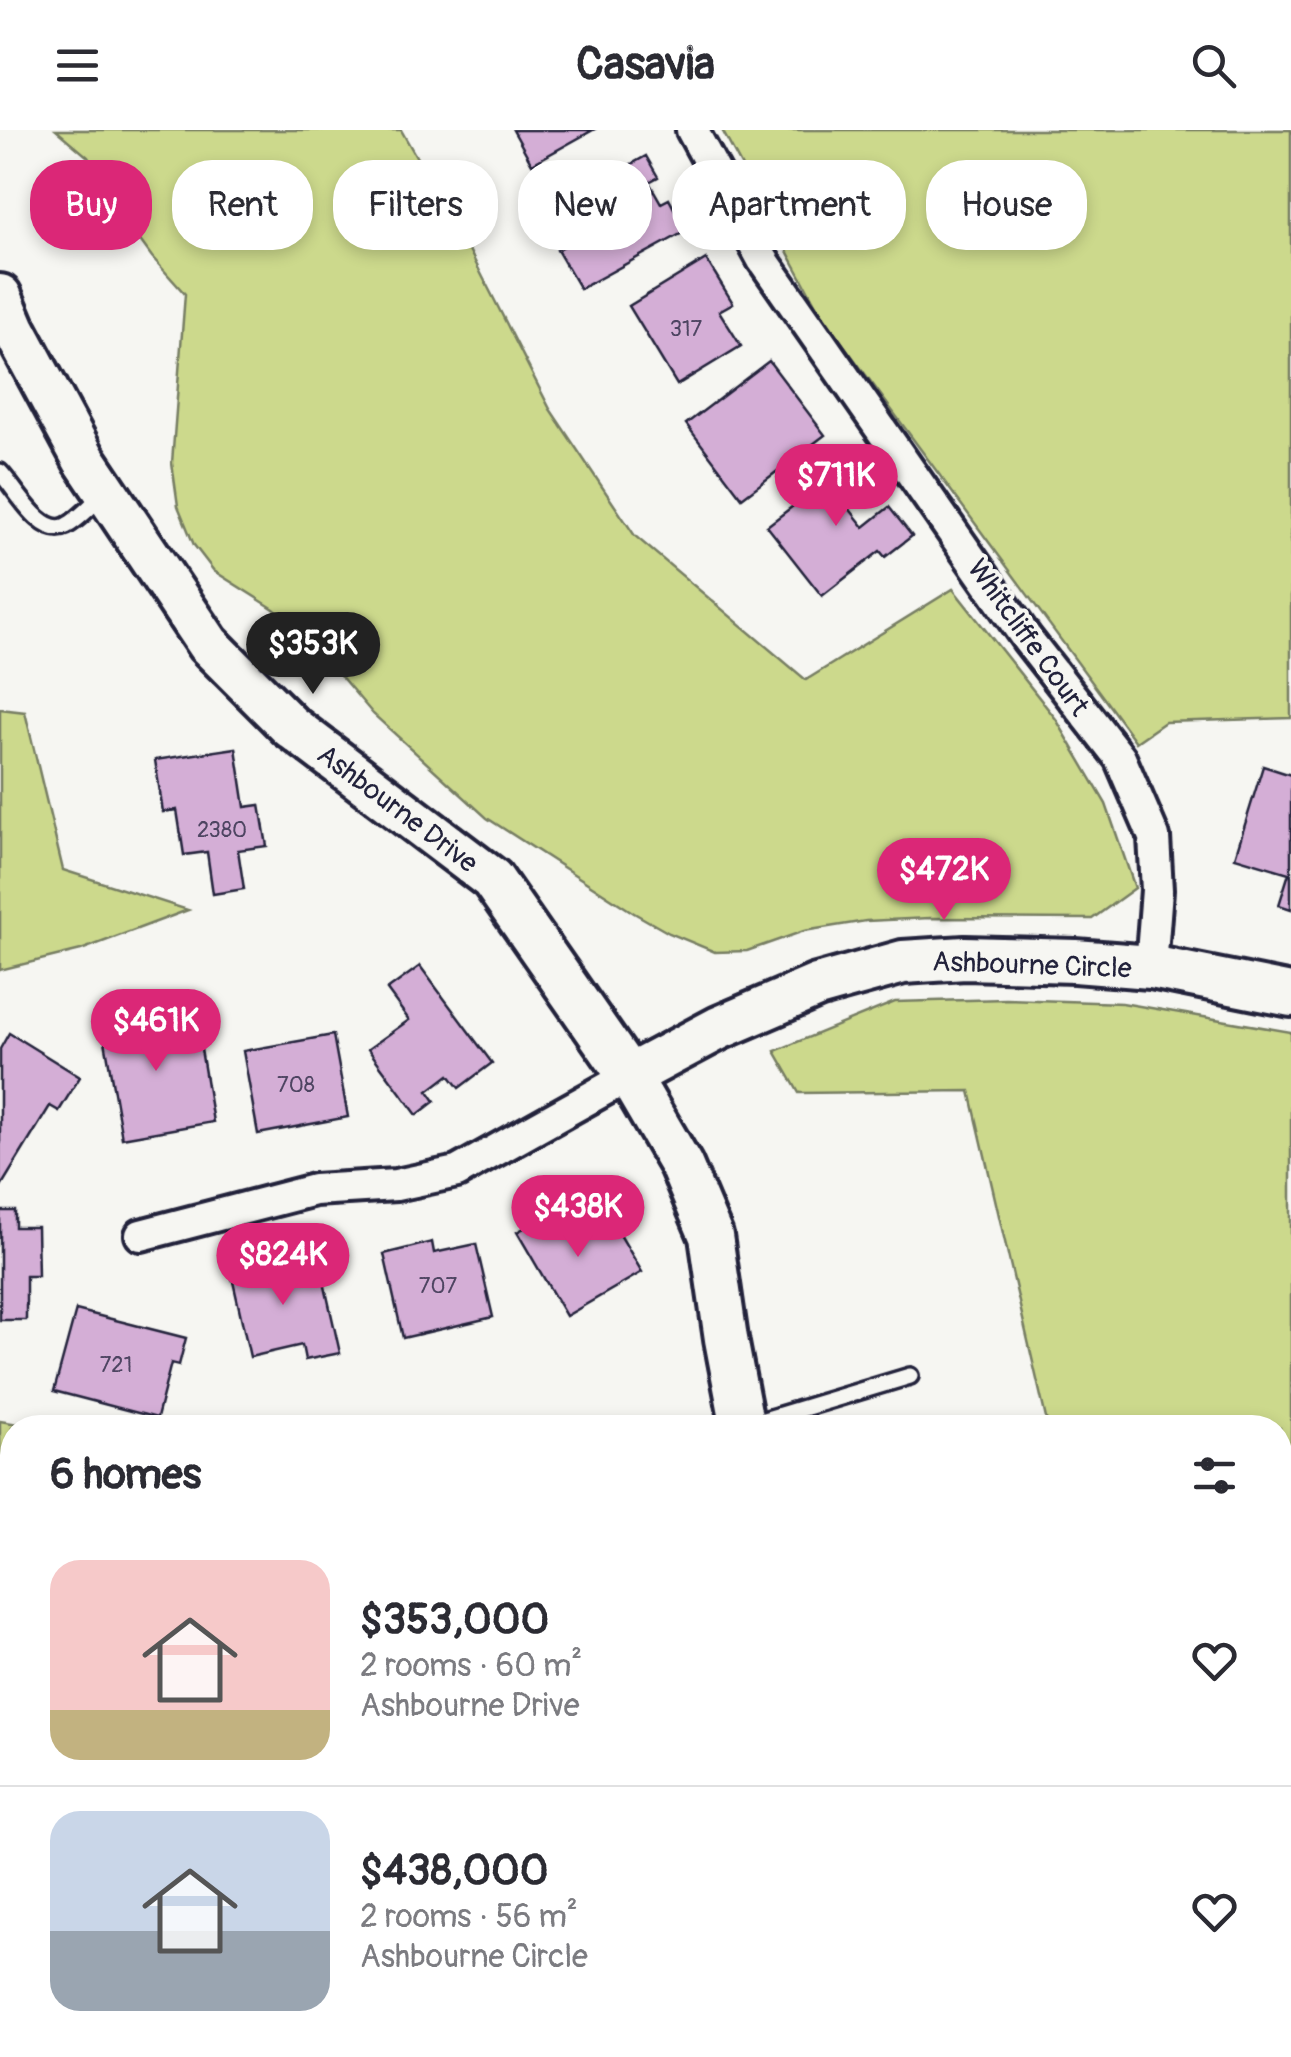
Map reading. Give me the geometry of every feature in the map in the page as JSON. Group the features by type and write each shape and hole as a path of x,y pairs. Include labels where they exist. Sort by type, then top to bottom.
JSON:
{"street":[{"name":"Whitcliffe Court","path":"692,130 764,260 1027,639 1120,758 1154,836 1158,890 1151,968"},
{"name":"Ashbourne Drive","path":"0,296 22,346 106,492 208,644 290,726 492,879 629,1076"},
{"name":"Ashbourne Circle","path":"629,1076 719,1028 817,986 902,962 964,958 1075,961 1151,968 1291,995"},
{"path":"141,1235 314,1190 396,1186 457,1172 629,1076 681,1165 711,1236 741,1415"}],"lane":[{"path":"0,472 40,521 54,528 65,527 106,492"},
{"path":"782,1415 910,1376"}],"green space":[{"path":"56,130 401,130 418,160 333,160 333,250 469,250 550,409 635,536 806,680 953,589 1056,719 1106,804 1135,888 1092,919 866,921 804,931 747,951 715,952 634,913 487,818 373,714 310,640 274,609 214,571 194,545 178,506 172,463 185,294 147,250 152,250 152,160 88,157"},
{"path":"722,130 1291,130 1291,718 1165,722 1136,742 821,314 787,250 906,250 906,160 738,160"},
{"path":"0,709 25,712 63,870 188,910 81,950 0,970"},
{"path":"1006,999 1122,1003 1291,1032 1291,1415 1045,1415 970,1091 799,1093 775,1051 895,1002"}],"building":[{"path":"513,130 593,130 539,160 530,160"},
{"path":"652,187 661,203 669,199 672,205 672,239 652,250"},
{"path":"557,250 651,250 580,289"},
{"path":"706,259 733,303 719,311 741,346 677,385 629,306"},
{"path":"769,361 825,435 742,498 686,424"},
{"path":"849,451 871,481 844,502 864,527 889,507 912,536 885,557 880,551 822,596 767,526 827,480 821,473"},
{"path":"236,748 245,807 260,805 267,846 238,850 244,889 213,894 207,852 184,855 177,810 163,812 155,760"},
{"path":"1263,766 1291,775 1291,909 1279,905 1289,873 1235,857"},
{"path":"420,966 492,1063 459,1088 449,1075 428,1091 435,1101 417,1115 368,1049 409,1020 387,990"},
{"path":"149,1010 152,1026 196,1019 213,1122 122,1138 101,1018"},
{"path":"9,1033 80,1077 59,1111 50,1106 0,1188 0,1049"},
{"path":"333,1035 348,1117 258,1134 243,1051"},
{"path":"562,1207 581,1239 612,1221 642,1272 566,1316 517,1232"},
{"path":"0,1211 15,1211 15,1227 37,1227 38,1276 26,1276 26,1320 0,1320"},
{"path":"432,1242 434,1253 476,1244 493,1317 403,1338 384,1254"},
{"path":"262,1252 267,1275 320,1264 340,1353 305,1360 302,1345 250,1357 228,1259"},
{"path":"76,1310 186,1338 179,1365 171,1363 158,1415 54,1391"}]}
